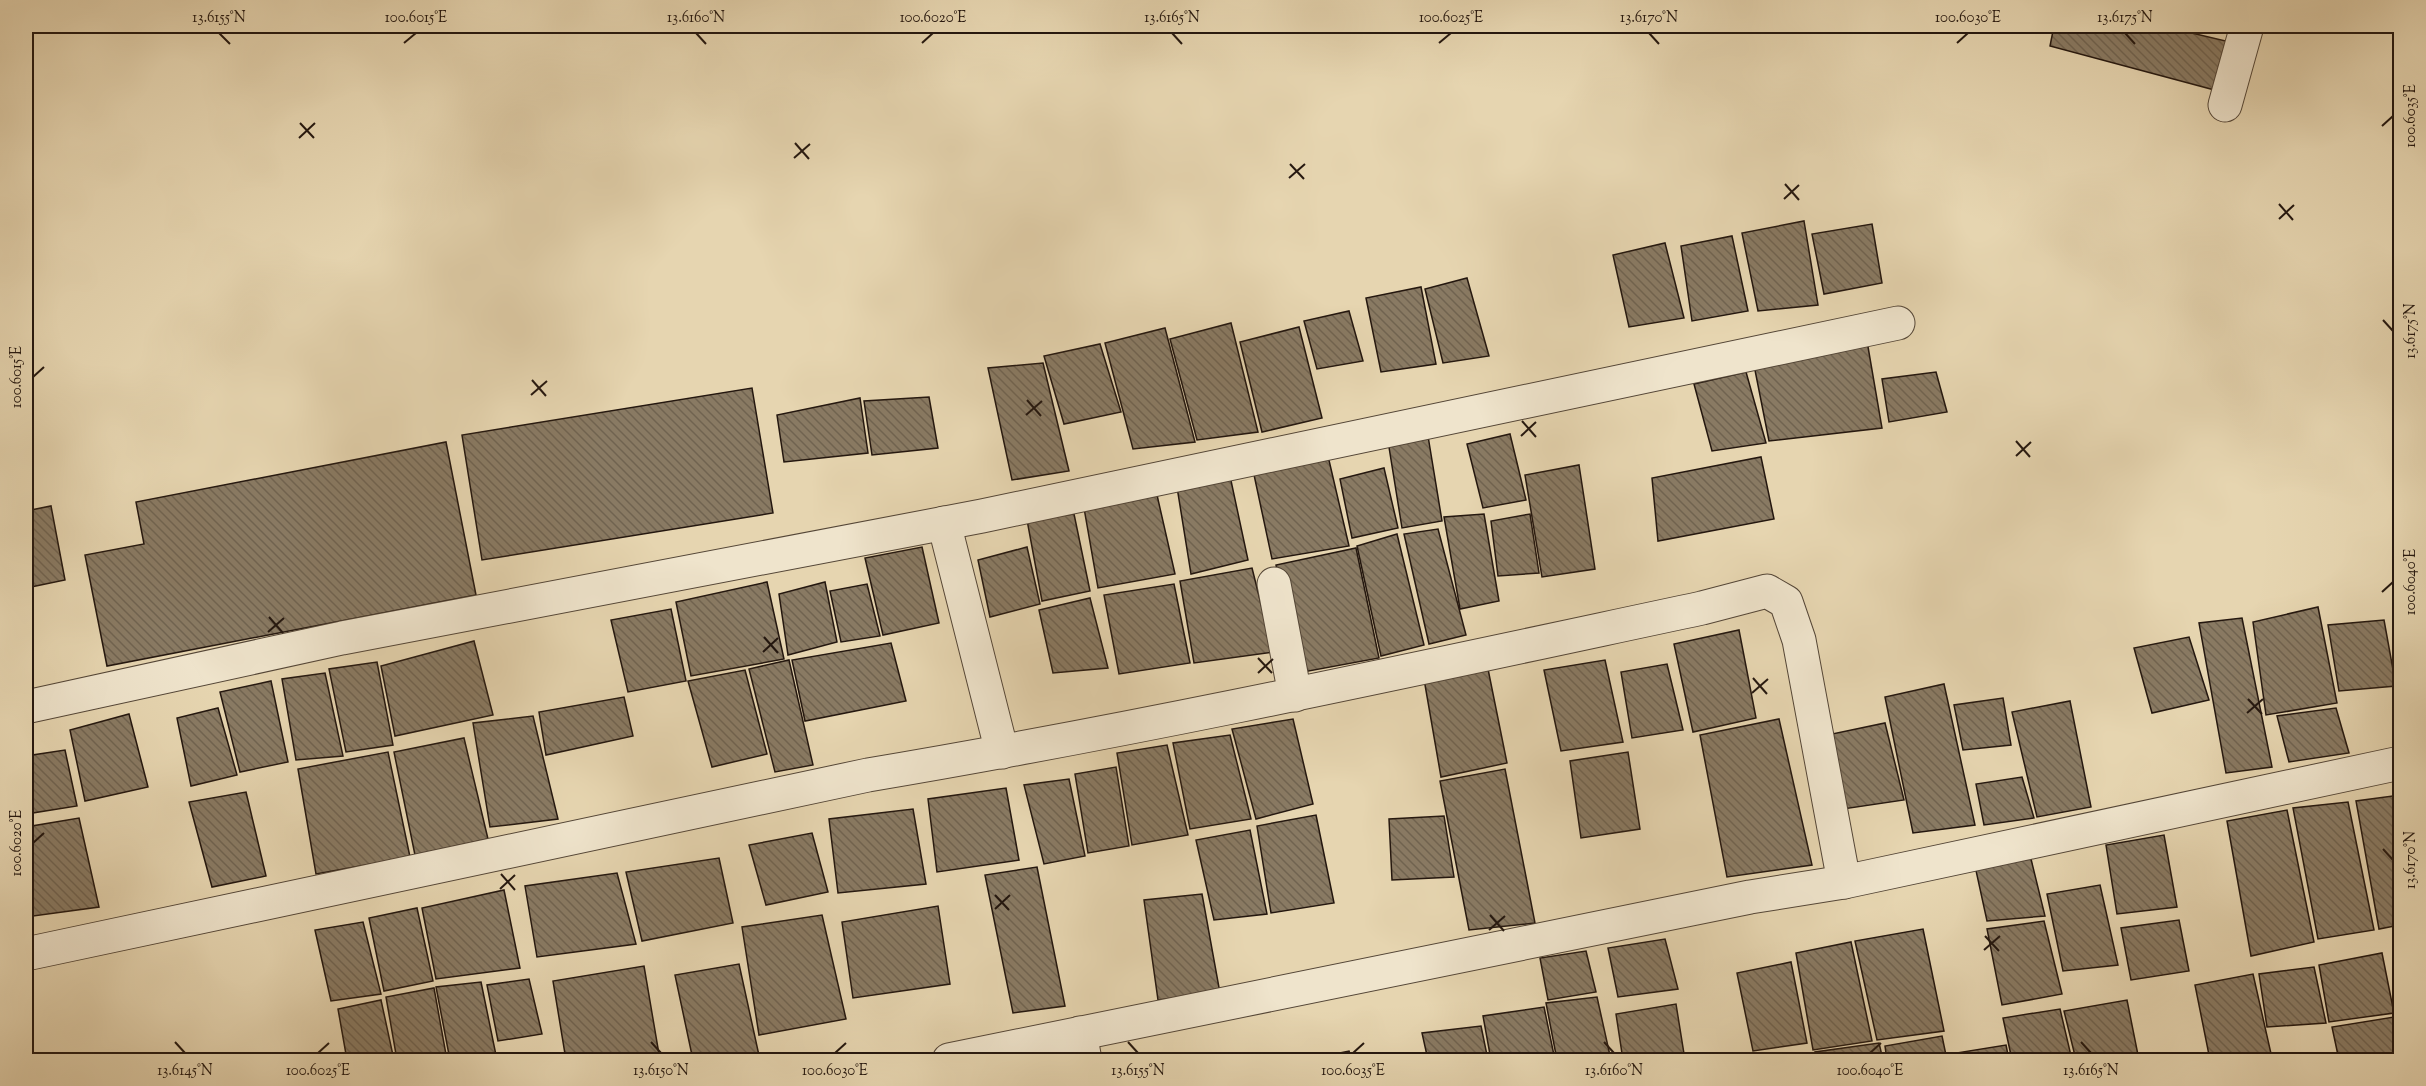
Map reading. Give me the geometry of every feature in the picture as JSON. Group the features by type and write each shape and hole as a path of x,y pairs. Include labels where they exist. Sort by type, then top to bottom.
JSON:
{"street":[{"path":"2225,105 2247,26"},
{"path":"26,707 342,638 944,522 1898,322"},
{"path":"944,522 1002,752"},
{"path":"1274,584 1295,695"},
{"path":"26,954 868,775 1002,752 1295,695 1702,608 1767,591 1786,602 1799,640 1844,882"},
{"path":"949,1060 1083,1047 1750,897 1844,882 2400,763"}],"building":[{"path":"2054,26 2162,26 2230,42 2222,92 2050,46"},
{"path":"2202,26 2241,26 2239,35"},
{"path":"1804,221 1818,305 1758,311 1742,233"},
{"path":"1872,224 1882,283 1824,294 1812,234"},
{"path":"1732,236 1748,311 1692,321 1681,246"},
{"path":"1665,243 1684,318 1629,327 1613,255"},
{"path":"1467,278 1489,356 1443,363 1425,289"},
{"path":"1421,287 1436,364 1381,372 1366,298"},
{"path":"1349,311 1363,361 1317,369 1304,321"},
{"path":"1231,323 1258,432 1197,440 1170,339"},
{"path":"1299,327 1322,418 1262,432 1240,342"},
{"path":"1165,328 1195,442 1133,449 1105,343"},
{"path":"1867,341 1882,428 1769,441 1754,365"},
{"path":"1100,344 1121,412 1064,424 1044,356"},
{"path":"1043,363 1069,471 1012,480 988,368"},
{"path":"1746,372 1766,443 1712,451 1694,384"},
{"path":"1936,372 1947,412 1889,422 1882,379"},
{"path":"752,388 773,513 482,560 462,435"},
{"path":"929,397 938,448 872,455 864,401"},
{"path":"860,398 868,453 784,462 777,415"},
{"path":"1510,434 1526,500 1483,508 1467,444"},
{"path":"1428,436 1442,521 1402,528 1388,441"},
{"path":"446,442 476,595 107,666 85,555 144,544 136,502"},
{"path":"1328,456 1349,546 1272,559 1253,470"},
{"path":"1761,457 1774,519 1658,541 1652,478"},
{"path":"1579,465 1595,569 1542,577 1525,475"},
{"path":"1384,468 1398,528 1352,538 1340,479"},
{"path":"1230,476 1248,560 1191,574 1177,487"},
{"path":"1157,495 1175,574 1098,588 1084,508"},
{"path":"51,506 65,580 26,588 26,511"},
{"path":"1074,514 1090,591 1042,601 1027,520"},
{"path":"1484,514 1499,601 1460,609 1444,517"},
{"path":"1530,514 1539,573 1498,576 1491,521"},
{"path":"1438,529 1466,635 1429,644 1404,534"},
{"path":"1397,534 1424,645 1381,656 1357,546"},
{"path":"922,547 939,623 883,635 865,558"},
{"path":"1027,547 1040,604 990,617 978,560"},
{"path":"1356,548 1379,658 1298,673 1276,565"},
{"path":"1252,568 1273,652 1194,663 1180,581"},
{"path":"767,582 784,659 691,676 676,602"},
{"path":"825,582 837,642 788,655 779,594"},
{"path":"867,584 880,636 841,642 830,591"},
{"path":"1174,584 1190,663 1119,674 1104,595"},
{"path":"1090,598 1108,668 1053,673 1039,610"},
{"path":"2318,607 2337,703 2266,715 2253,622"},
{"path":"671,609 686,681 628,692 611,620"},
{"path":"2242,618 2272,767 2226,773 2199,623"},
{"path":"2384,620 2396,686 2339,691 2328,625"},
{"path":"1739,630 1756,718 1693,732 1674,644"},
{"path":"2189,637 2209,700 2152,713 2134,648"},
{"path":"474,641 493,715 395,736 381,666"},
{"path":"891,643 906,701 805,721 792,660"},
{"path":"2400,656 2400,692 2395,657"},
{"path":"789,660 813,765 775,772 749,669"},
{"path":"1605,660 1623,742 1561,751 1544,670"},
{"path":"377,662 393,745 346,752 329,669"},
{"path":"1667,664 1683,730 1632,738 1621,672"},
{"path":"1488,669 1507,763 1441,777 1424,679"},
{"path":"745,670 767,754 712,767 688,681"},
{"path":"325,673 343,756 296,760 282,679"},
{"path":"271,681 288,762 240,772 220,692"},
{"path":"1944,684 1975,825 1913,833 1885,697"},
{"path":"624,697 633,736 546,755 539,712"},
{"path":"2003,698 2011,745 1963,750 1954,705"},
{"path":"2070,701 2091,807 2037,817 2012,712"},
{"path":"218,708 237,775 191,786 177,718"},
{"path":"2336,708 2349,753 2289,762 2277,716"},
{"path":"129,714 148,787 85,801 70,730"},
{"path":"533,716 558,819 490,827 473,723"},
{"path":"1293,719 1313,804 1256,819 1232,729"},
{"path":"1779,719 1812,865 1727,877 1700,735"},
{"path":"1885,723 1904,800 1843,809 1832,734"},
{"path":"1230,735 1251,819 1190,829 1173,743"},
{"path":"464,738 488,839 415,855 394,752"},
{"path":"1167,745 1188,835 1132,845 1117,753"},
{"path":"65,750 77,806 26,814 26,756"},
{"path":"388,752 410,857 316,874 298,769"},
{"path":"1628,752 1640,829 1581,838 1570,761"},
{"path":"1116,767 1129,846 1088,853 1075,774"},
{"path":"1505,769 1535,923 1469,930 1440,781"},
{"path":"2022,777 2034,818 1984,825 1976,784"},
{"path":"1069,779 1085,856 1044,864 1024,785"},
{"path":"1006,788 1019,860 937,872 928,799"},
{"path":"246,792 266,876 212,887 189,802"},
{"path":"2400,795 2400,925 2379,929 2356,801"},
{"path":"2348,802 2374,930 2318,939 2293,808"},
{"path":"913,809 926,884 838,893 829,819"},
{"path":"2287,810 2314,942 2251,956 2227,821"},
{"path":"1316,815 1334,903 1271,913 1257,826"},
{"path":"1444,816 1454,877 1392,880 1389,819"},
{"path":"79,818 99,907 26,917 26,827"},
{"path":"1250,830 1267,914 1214,920 1196,840"},
{"path":"812,833 828,892 766,905 749,845"},
{"path":"2164,835 2177,907 2117,914 2106,845"},
{"path":"719,858 733,923 642,941 626,872"},
{"path":"2031,859 2045,916 1987,921 1975,866"},
{"path":"1037,867 1065,1006 1013,1013 985,875"},
{"path":"617,873 636,944 537,957 525,886"},
{"path":"2100,885 2118,965 2063,971 2047,894"},
{"path":"504,890 520,968 436,979 422,908"},
{"path":"1202,894 1220,993 1158,1000 1144,900"},
{"path":"938,906 950,984 853,998 842,922"},
{"path":"417,908 433,981 384,991 369,918"},
{"path":"822,915 846,1019 759,1035 742,927"},
{"path":"2179,920 2189,971 2131,980 2121,928"},
{"path":"2044,921 2062,994 2002,1005 1987,929"},
{"path":"363,922 381,994 331,1001 315,930"},
{"path":"1923,929 1944,1031 1877,1040 1855,941"},
{"path":"1665,939 1678,989 1618,997 1608,948"},
{"path":"1851,942 1872,1041 1813,1050 1796,953"},
{"path":"1586,951 1596,992 1548,1000 1540,958"},
{"path":"2382,953 2394,1013 2329,1022 2319,965"},
{"path":"1791,962 1807,1043 1753,1051 1737,973"},
{"path":"739,964 760,1060 693,1060 675,975"},
{"path":"644,966 660,1060 566,1060 553,981"},
{"path":"2314,967 2326,1023 2267,1027 2259,974"},
{"path":"2253,974 2272,1058 2210,1060 2195,985"},
{"path":"529,979 542,1034 498,1041 487,985"},
{"path":"481,982 497,1060 450,1060 436,987"},
{"path":"434,988 447,1060 397,1060 386,997"},
{"path":"1597,997 1611,1060 1557,1060 1546,1003"},
{"path":"381,1000 394,1060 347,1060 338,1009"},
{"path":"2127,1000 2139,1060 2076,1060 2064,1011"},
{"path":"1676,1004 1685,1060 1623,1060 1616,1014"},
{"path":"1544,1007 1555,1060 1491,1060 1483,1016"},
{"path":"2060,1009 2072,1060 2012,1060 2003,1018"},
{"path":"2394,1017 2400,1043 2400,1060 2339,1060 2332,1027"},
{"path":"1481,1026 1488,1060 1428,1060 1422,1033"},
{"path":"1942,1036 1947,1060 1887,1060 1885,1046"},
{"path":"1879,1043 1883,1060 1816,1060 1815,1052"},
{"path":"2006,1045 2009,1060 1951,1060 1950,1054"},
{"path":"1349,1051 1352,1060 1305,1060"},
{"path":"544,1056 545,1060 502,1060"}]}
